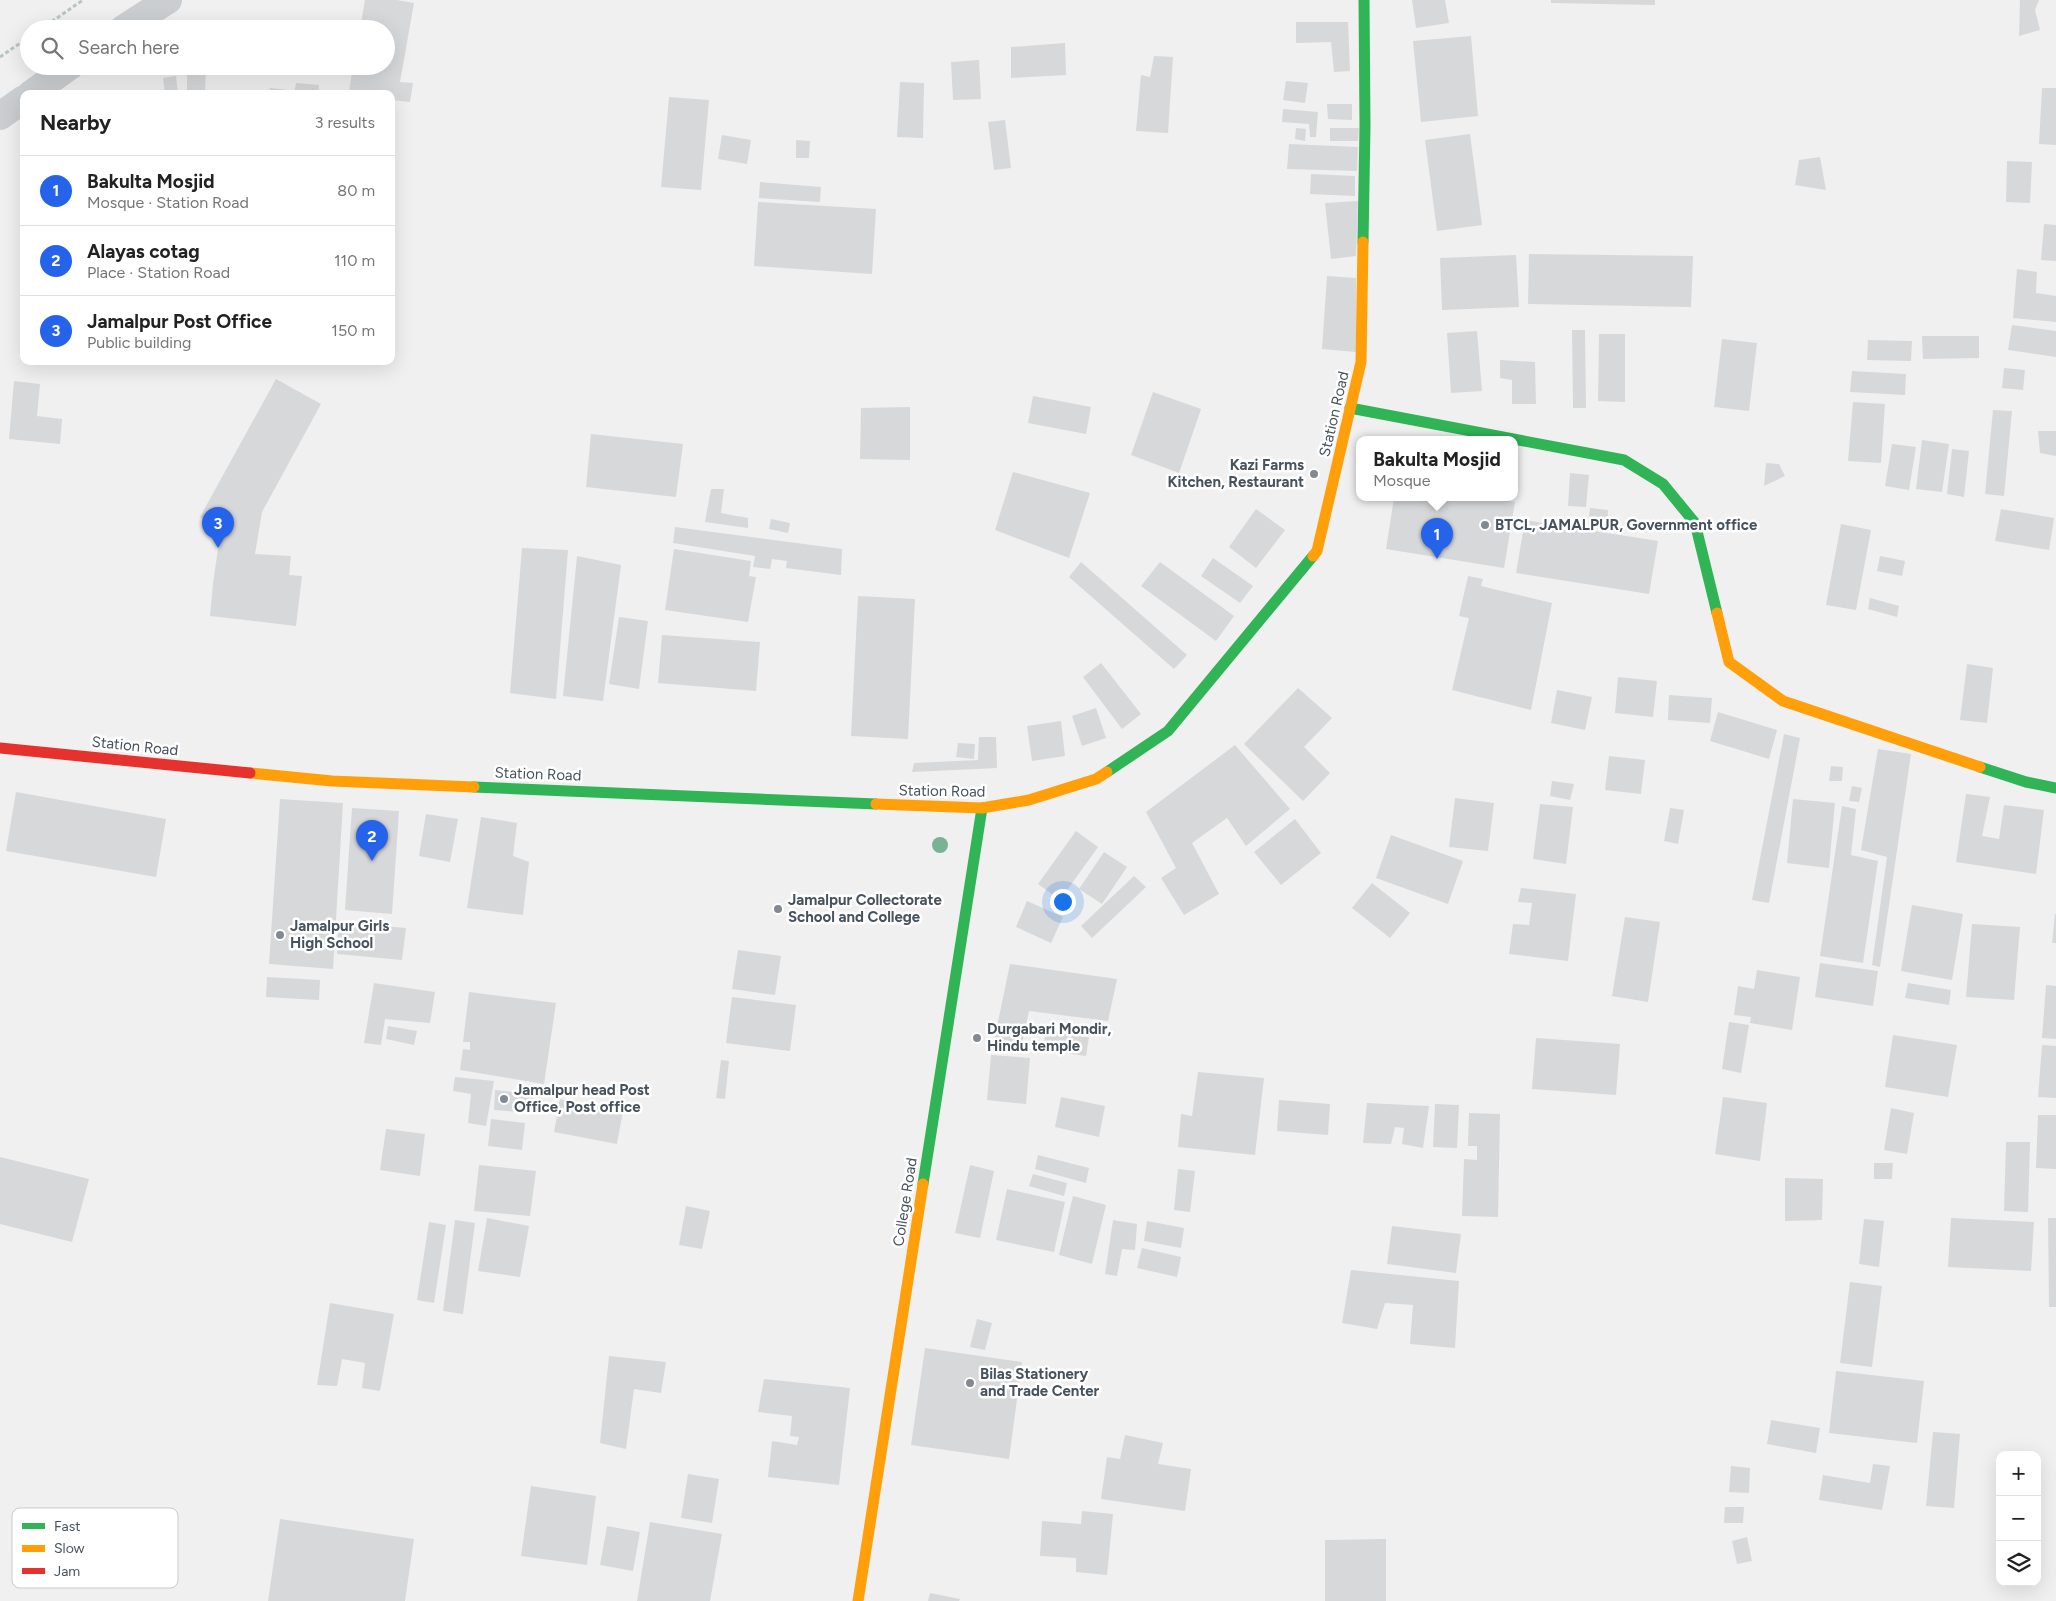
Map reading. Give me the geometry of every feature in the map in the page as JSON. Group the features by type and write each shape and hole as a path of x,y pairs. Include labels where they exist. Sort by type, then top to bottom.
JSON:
{"main road":[{"name":"Station Road","path":"0,748 332,781 982,808 1029,800 1096,779 1168,731 1317,551 1361,362 1364,0"},
{"path":"1350,408 1498,436"},
{"path":"1518,440 1624,460 1663,484 1695,523 1729,662 1783,701 2026,782 2056,788"},
{"name":"College Road","path":"858,1601 982,808"}],"street":[{"path":"137,20 168,0"},
{"path":"37,90 57,75"},
{"path":"0,116 20,102"}],"path":[{"path":"54,20 82,0"},
{"path":"0,57 20,43"}],"building":[{"path":"365,0 397,0 414,3 400,82 413,83 410,102 395,100 395,90 349,90 352,75 395,75 395,20 362,20"},
{"path":"1412,0 1445,0 1449,23 1416,28"},
{"path":"1551,0 1655,0 1655,5 1551,3"},
{"path":"2020,0 2039,0 2035,10 2040,30 2019,36"},
{"path":"1296,22 1348,22 1350,71 1334,72 1331,42 1296,43"},
{"path":"1471,36 1478,116 1421,122 1413,41"},
{"path":"1065,43 1066,75 1011,78 1011,47"},
{"path":"1154,56 1173,57 1168,133 1136,131 1141,75 1150,77"},
{"path":"979,60 981,99 953,100 951,62"},
{"path":"187,75 206,75 205,90 187,90"},
{"path":"176,76 178,90 164,90 163,78"},
{"path":"1286,81 1308,83 1305,103 1283,100"},
{"path":"900,82 924,83 923,138 897,137"},
{"path":"296,83 319,85 318,90 295,90"},
{"path":"270,88 288,90 270,90"},
{"path":"2042,88 2056,88 2056,145 2039,144"},
{"path":"669,97 709,100 701,190 661,187"},
{"path":"1327,104 1352,104 1352,120 1328,119"},
{"path":"1283,109 1318,112 1316,137 1310,137 1309,124 1282,122"},
{"path":"1005,120 1011,168 994,170 988,122"},
{"path":"1296,128 1306,129 1305,141 1295,139"},
{"path":"1330,128 1359,128 1358,141 1330,141"},
{"path":"1470,134 1482,225 1437,231 1425,140"},
{"path":"722,135 751,140 747,164 718,159"},
{"path":"796,140 810,141 809,158 796,158"},
{"path":"1289,144 1358,147 1357,171 1287,169"},
{"path":"1820,157 1826,190 1795,185 1799,160"},
{"path":"2007,161 2032,162 2030,203 2006,202"},
{"path":"1311,174 1355,176 1355,196 1310,194"},
{"path":"760,182 821,187 820,202 759,198"},
{"path":"1358,201 1356,256 1331,259 1325,203"},
{"path":"758,202 876,209 872,274 754,266"},
{"path":"2044,224 2056,225 2056,261 2041,260"},
{"path":"1529,254 1693,256 1691,307 1528,304"},
{"path":"1516,255 1519,307 1442,310 1440,258"},
{"path":"2017,269 2037,272 2036,293 2056,296 2056,322 2013,318"},
{"path":"1327,276 1356,278 1356,352 1322,349"},
{"path":"2012,325 2056,331 2056,357 2008,350"},
{"path":"1572,330 1585,330 1586,408 1573,408"},
{"path":"1477,331 1482,391 1451,393 1447,333"},
{"path":"1599,334 1625,334 1625,402 1598,401"},
{"path":"1922,336 1979,336 1979,358 1923,359"},
{"path":"1722,339 1757,343 1749,411 1714,407"},
{"path":"1868,340 1912,341 1911,361 1867,360"},
{"path":"1500,360 1535,362 1536,404 1512,404 1512,380 1500,378"},
{"path":"2004,368 2025,370 2023,390 2002,388"},
{"path":"1852,371 1906,374 1905,395 1850,392"},
{"path":"276,379 321,404 262,512 255,554 291,556 289,575 302,576 296,626 210,616 221,529 200,517"},
{"path":"14,381 40,384 37,416 62,419 60,444 9,439"},
{"path":"1153,392 1201,409 1179,473 1131,455"},
{"path":"1033,396 1091,407 1086,434 1028,423"},
{"path":"1853,402 1885,404 1881,463 1848,461"},
{"path":"910,407 910,460 860,459 861,408"},
{"path":"1993,410 2012,411 2004,496 1985,494"},
{"path":"2038,431 2056,431 2056,456 2040,453"},
{"path":"591,434 683,444 676,497 586,487"},
{"path":"1922,440 1949,444 1942,492 1916,489"},
{"path":"1892,444 1916,447 1909,490 1885,486"},
{"path":"1952,449 1969,451 1964,497 1947,494"},
{"path":"1766,463 1779,464 1785,476 1764,486"},
{"path":"1013,472 1090,493 1069,558 995,530"},
{"path":"1570,473 1589,475 1586,507 1568,506"},
{"path":"711,489 724,489 721,513 748,518 748,528 705,522"},
{"path":"1394,501 1515,502 1504,568 1386,549"},
{"path":"1590,508 1608,510 1607,527 1588,525"},
{"path":"1256,509 1285,530 1256,568 1229,547"},
{"path":"2001,509 2054,518 2049,550 1995,541"},
{"path":"771,519 790,523 788,533 769,529"},
{"path":"1525,520 1658,541 1649,594 1516,573"},
{"path":"1841,524 1871,530 1856,610 1826,605"},
{"path":"675,527 842,549 841,575 786,568 787,561 772,559 770,569 753,567 755,556 673,543"},
{"path":"522,548 568,550 556,699 510,693"},
{"path":"674,549 751,561 749,576 756,577 748,622 665,610"},
{"path":"577,556 621,565 603,701 563,696"},
{"path":"1880,556 1905,561 1902,576 1877,571"},
{"path":"1213,558 1253,586 1240,603 1201,576"},
{"path":"1081,562 1187,655 1174,669 1069,577"},
{"path":"1160,562 1234,616 1216,641 1141,586"},
{"path":"1468,576 1483,579 1481,586 1552,603 1531,710 1452,690 1469,618 1459,616"},
{"path":"858,596 915,599 908,739 851,736"},
{"path":"1870,598 1899,606 1897,617 1868,609"},
{"path":"619,617 648,621 639,689 609,684"},
{"path":"662,635 760,642 756,691 658,683"},
{"path":"1101,663 1141,714 1122,729 1083,677"},
{"path":"1967,664 1993,668 1987,723 1960,720"},
{"path":"1618,677 1657,681 1653,717 1615,713"},
{"path":"1298,688 1332,718 1304,747 1330,773 1303,801 1244,744"},
{"path":"1557,690 1592,697 1585,730 1551,723"},
{"path":"1669,695 1712,698 1710,723 1668,720"},
{"path":"1096,708 1106,738 1082,746 1072,716"},
{"path":"1718,712 1777,730 1769,759 1710,741"},
{"path":"1061,721 1065,756 1032,761 1027,726"},
{"path":"1784,734 1800,738 1769,903 1752,900"},
{"path":"979,737 996,737 997,768 912,772 914,763 978,760"},
{"path":"958,743 975,744 974,759 956,757"},
{"path":"1235,745 1290,809 1246,846 1227,818 1192,843 1219,894 1184,915 1161,878 1176,868 1146,812"},
{"path":"1878,749 1911,754 1880,967 1872,965 1887,857 1861,850"},
{"path":"1609,756 1645,760 1641,794 1605,790"},
{"path":"1831,766 1843,767 1842,781 1829,781"},
{"path":"1552,781 1574,784 1570,800 1550,796"},
{"path":"1852,786 1862,788 1859,802 1849,801"},
{"path":"16,792 166,819 156,877 6,851"},
{"path":"1966,794 1990,797 1982,836 1999,839 2004,805 2044,810 2036,874 1956,862"},
{"path":"1455,798 1494,803 1488,851 1449,847"},
{"path":"280,799 343,803 333,969 269,964"},
{"path":"1793,799 1835,803 1829,868 1787,863"},
{"path":"1540,804 1573,807 1566,864 1533,859"},
{"path":"1842,806 1856,809 1851,855 1878,861 1863,963 1820,956"},
{"path":"352,808 399,811 392,914 345,910"},
{"path":"1670,808 1684,810 1678,844 1664,841"},
{"path":"426,814 458,819 450,862 419,856"},
{"path":"481,817 517,823 513,856 529,862 523,915 467,908"},
{"path":"1295,819 1321,853 1281,885 1254,852"},
{"path":"1076,831 1098,847 1060,900 1038,884"},
{"path":"1391,835 1463,861 1448,904 1376,878"},
{"path":"1104,852 1127,867 1102,904 1079,889"},
{"path":"1134,876 1146,887 1092,938 1081,926"},
{"path":"1372,883 1410,913 1390,938 1352,908"},
{"path":"1521,888 1576,894 1568,961 1509,954 1513,924 1529,925 1532,903 1518,902"},
{"path":"1027,901 1063,917 1051,943 1016,927"},
{"path":"1912,905 1963,914 1952,980 1901,971"},
{"path":"2055,914 2056,943 2052,943"},
{"path":"1625,917 1660,922 1648,1002 1612,996"},
{"path":"338,922 406,928 402,960 337,954"},
{"path":"1972,924 2020,927 2014,1000 1966,997"},
{"path":"738,950 781,956 775,995 732,989"},
{"path":"1820,963 1878,971 1873,1006 1815,997"},
{"path":"1010,964 1117,979 1108,1021 1029,1011 1021,1049 993,1046"},
{"path":"1757,970 1800,977 1792,1030 1750,1023 1751,1017 1734,1015 1738,986 1754,989"},
{"path":"267,977 320,980 319,1000 266,997"},
{"path":"374,983 435,992 430,1023 385,1019 381,1045 364,1043"},
{"path":"1908,983 1951,990 1949,1005 1905,998"},
{"path":"2046,985 2056,986 2056,1039 2042,1038"},
{"path":"469,992 556,1003 544,1084 460,1070 463,1049 470,1050 470,1042 463,1042"},
{"path":"732,997 796,1005 790,1051 726,1043"},
{"path":"1729,1022 1749,1025 1741,1073 1722,1069"},
{"path":"388,1026 417,1031 414,1045 386,1039"},
{"path":"1046,1031 1089,1037 1086,1056 1043,1050"},
{"path":"1893,1035 1957,1045 1948,1097 1885,1087"},
{"path":"1536,1038 1620,1044 1616,1095 1532,1089"},
{"path":"2042,1045 2056,1046 2056,1098 2038,1097"},
{"path":"991,1055 1030,1058 1026,1104 987,1100"},
{"path":"721,1060 729,1061 725,1099 716,1098"},
{"path":"1198,1072 1264,1078 1255,1155 1178,1147 1181,1114 1192,1116"},
{"path":"455,1077 494,1081 486,1126 468,1123 471,1094 453,1091"},
{"path":"495,1090 533,1094 531,1113 494,1110"},
{"path":"1061,1097 1105,1106 1099,1137 1055,1127"},
{"path":"1723,1097 1767,1103 1760,1161 1715,1154"},
{"path":"560,1099 623,1111 617,1144 554,1132"},
{"path":"1279,1100 1330,1104 1328,1135 1277,1131"},
{"path":"1367,1103 1429,1106 1423,1148 1402,1144 1404,1128 1395,1127 1391,1144 1363,1143"},
{"path":"1435,1104 1459,1105 1457,1148 1433,1147"},
{"path":"1891,1108 1914,1113 1907,1154 1884,1150"},
{"path":"1469,1113 1500,1114 1498,1217 1462,1216 1464,1159 1477,1160 1477,1146 1468,1146"},
{"path":"2038,1115 2056,1115 2056,1169 2036,1168"},
{"path":"491,1119 525,1123 522,1150 488,1146"},
{"path":"386,1129 425,1134 420,1176 380,1170"},
{"path":"2006,1142 2030,1142 2028,1212 2004,1211"},
{"path":"1038,1155 1089,1168 1086,1183 1035,1169"},
{"path":"0,1157 89,1179 72,1242 0,1224"},
{"path":"1874,1163 1893,1163 1892,1179 1874,1179"},
{"path":"479,1165 536,1171 530,1216 474,1211"},
{"path":"970,1165 994,1171 980,1238 955,1233"},
{"path":"1178,1169 1195,1171 1190,1212 1174,1210"},
{"path":"1033,1174 1067,1183 1064,1196 1029,1186"},
{"path":"1785,1178 1823,1179 1822,1220 1785,1221"},
{"path":"1007,1189 1065,1202 1054,1252 996,1240"},
{"path":"1073,1196 1106,1205 1092,1264 1059,1255"},
{"path":"686,1206 710,1211 702,1249 679,1245"},
{"path":"487,1218 529,1226 520,1277 478,1271"},
{"path":"1951,1218 2034,1222 2031,1271 1948,1267"},
{"path":"2048,1218 2056,1218 2056,1307 2049,1307"},
{"path":"1864,1219 1884,1221 1879,1267 1859,1264"},
{"path":"455,1220 475,1223 463,1314 443,1311"},
{"path":"1113,1220 1137,1224 1135,1250 1122,1249 1117,1276 1105,1274"},
{"path":"1147,1221 1184,1228 1181,1248 1144,1241"},
{"path":"429,1222 446,1225 434,1303 417,1300"},
{"path":"1392,1226 1461,1234 1456,1273 1387,1264"},
{"path":"1142,1248 1181,1257 1177,1277 1137,1268"},
{"path":"1351,1270 1459,1281 1455,1348 1410,1344 1413,1305 1385,1303 1377,1329 1342,1323"},
{"path":"1850,1282 1882,1286 1872,1367 1840,1363"},
{"path":"330,1303 394,1314 380,1391 362,1388 365,1363 342,1359 337,1386 317,1385"},
{"path":"977,1319 992,1323 985,1350 970,1347"},
{"path":"925,1348 1022,1362 1009,1459 911,1445"},
{"path":"609,1356 666,1362 661,1393 634,1389 626,1449 600,1443"},
{"path":"1836,1371 1924,1381 1917,1443 1829,1433"},
{"path":"764,1379 850,1388 839,1485 768,1477 772,1441 797,1445 799,1437 790,1436 792,1416 758,1412"},
{"path":"1771,1420 1820,1428 1816,1453 1767,1444"},
{"path":"1933,1432 1960,1434 1954,1508 1926,1506"},
{"path":"1125,1435 1163,1443 1158,1464 1191,1469 1185,1511 1101,1499 1107,1457 1120,1459"},
{"path":"1873,1464 1890,1466 1882,1510 1819,1500 1823,1475 1870,1483"},
{"path":"1731,1466 1750,1468 1749,1493 1729,1492"},
{"path":"688,1474 719,1479 712,1523 681,1518"},
{"path":"531,1486 596,1496 587,1565 521,1556"},
{"path":"1725,1507 1744,1507 1743,1523 1724,1523"},
{"path":"1082,1511 1113,1514 1107,1575 1076,1572 1076,1558 1040,1556 1042,1521 1081,1524"},
{"path":"280,1519 414,1539 405,1601 268,1601"},
{"path":"650,1522 722,1534 710,1601 637,1601"},
{"path":"607,1526 640,1532 633,1571 600,1565"},
{"path":"1747,1537 1752,1561 1737,1564 1732,1541"},
{"path":"1386,1539 1386,1601 1325,1601 1325,1540"},
{"path":"930,1593 960,1599 959,1601 928,1601"}],"traffic: fast":[{"path":"1363,242 1365,126 1364,0"},
{"path":"1350,408 1498,436"},
{"path":"1518,440 1624,460 1663,484 1695,523 1717,613"},
{"path":"1107,772 1168,731 1313,556"},
{"path":"1980,767 2026,782 2056,788"},
{"path":"474,787 876,804"},
{"path":"923,1184 982,808"}],"traffic: slow":[{"path":"1313,556 1317,551 1361,362 1363,242"},
{"path":"1717,613 1729,662 1783,701 1980,767"},
{"path":"876,804 982,808 1029,800 1096,779 1107,772"},
{"path":"250,773 332,781 474,787"},
{"path":"858,1601 923,1184"}],"traffic: jam":[{"path":"0,748 250,773"}],"place":[{"name":"Kazi Farms Kitchen, Restaurant","path":"1314,474"},
{"name":"BTCL, JAMALPUR, Government office","path":"1485,525"},
{"name":"Jamalpur Post Office","path":"218,548"},
{"name":"Bakulta Mosjid","path":"1437,559"},
{"name":"Alayas cotag","path":"372,861"},
{"name":"Jamalpur Collectorate School and College","path":"778,909"},
{"name":"Jamalpur Girls High School","path":"280,935"},
{"name":"Durgabari Mondir, Hindu temple","path":"977,1038"},
{"name":"Jamalpur head Post Office, Post office","path":"504,1099"},
{"name":"Bilas Stationery and Trade Center","path":"970,1383"}]}
